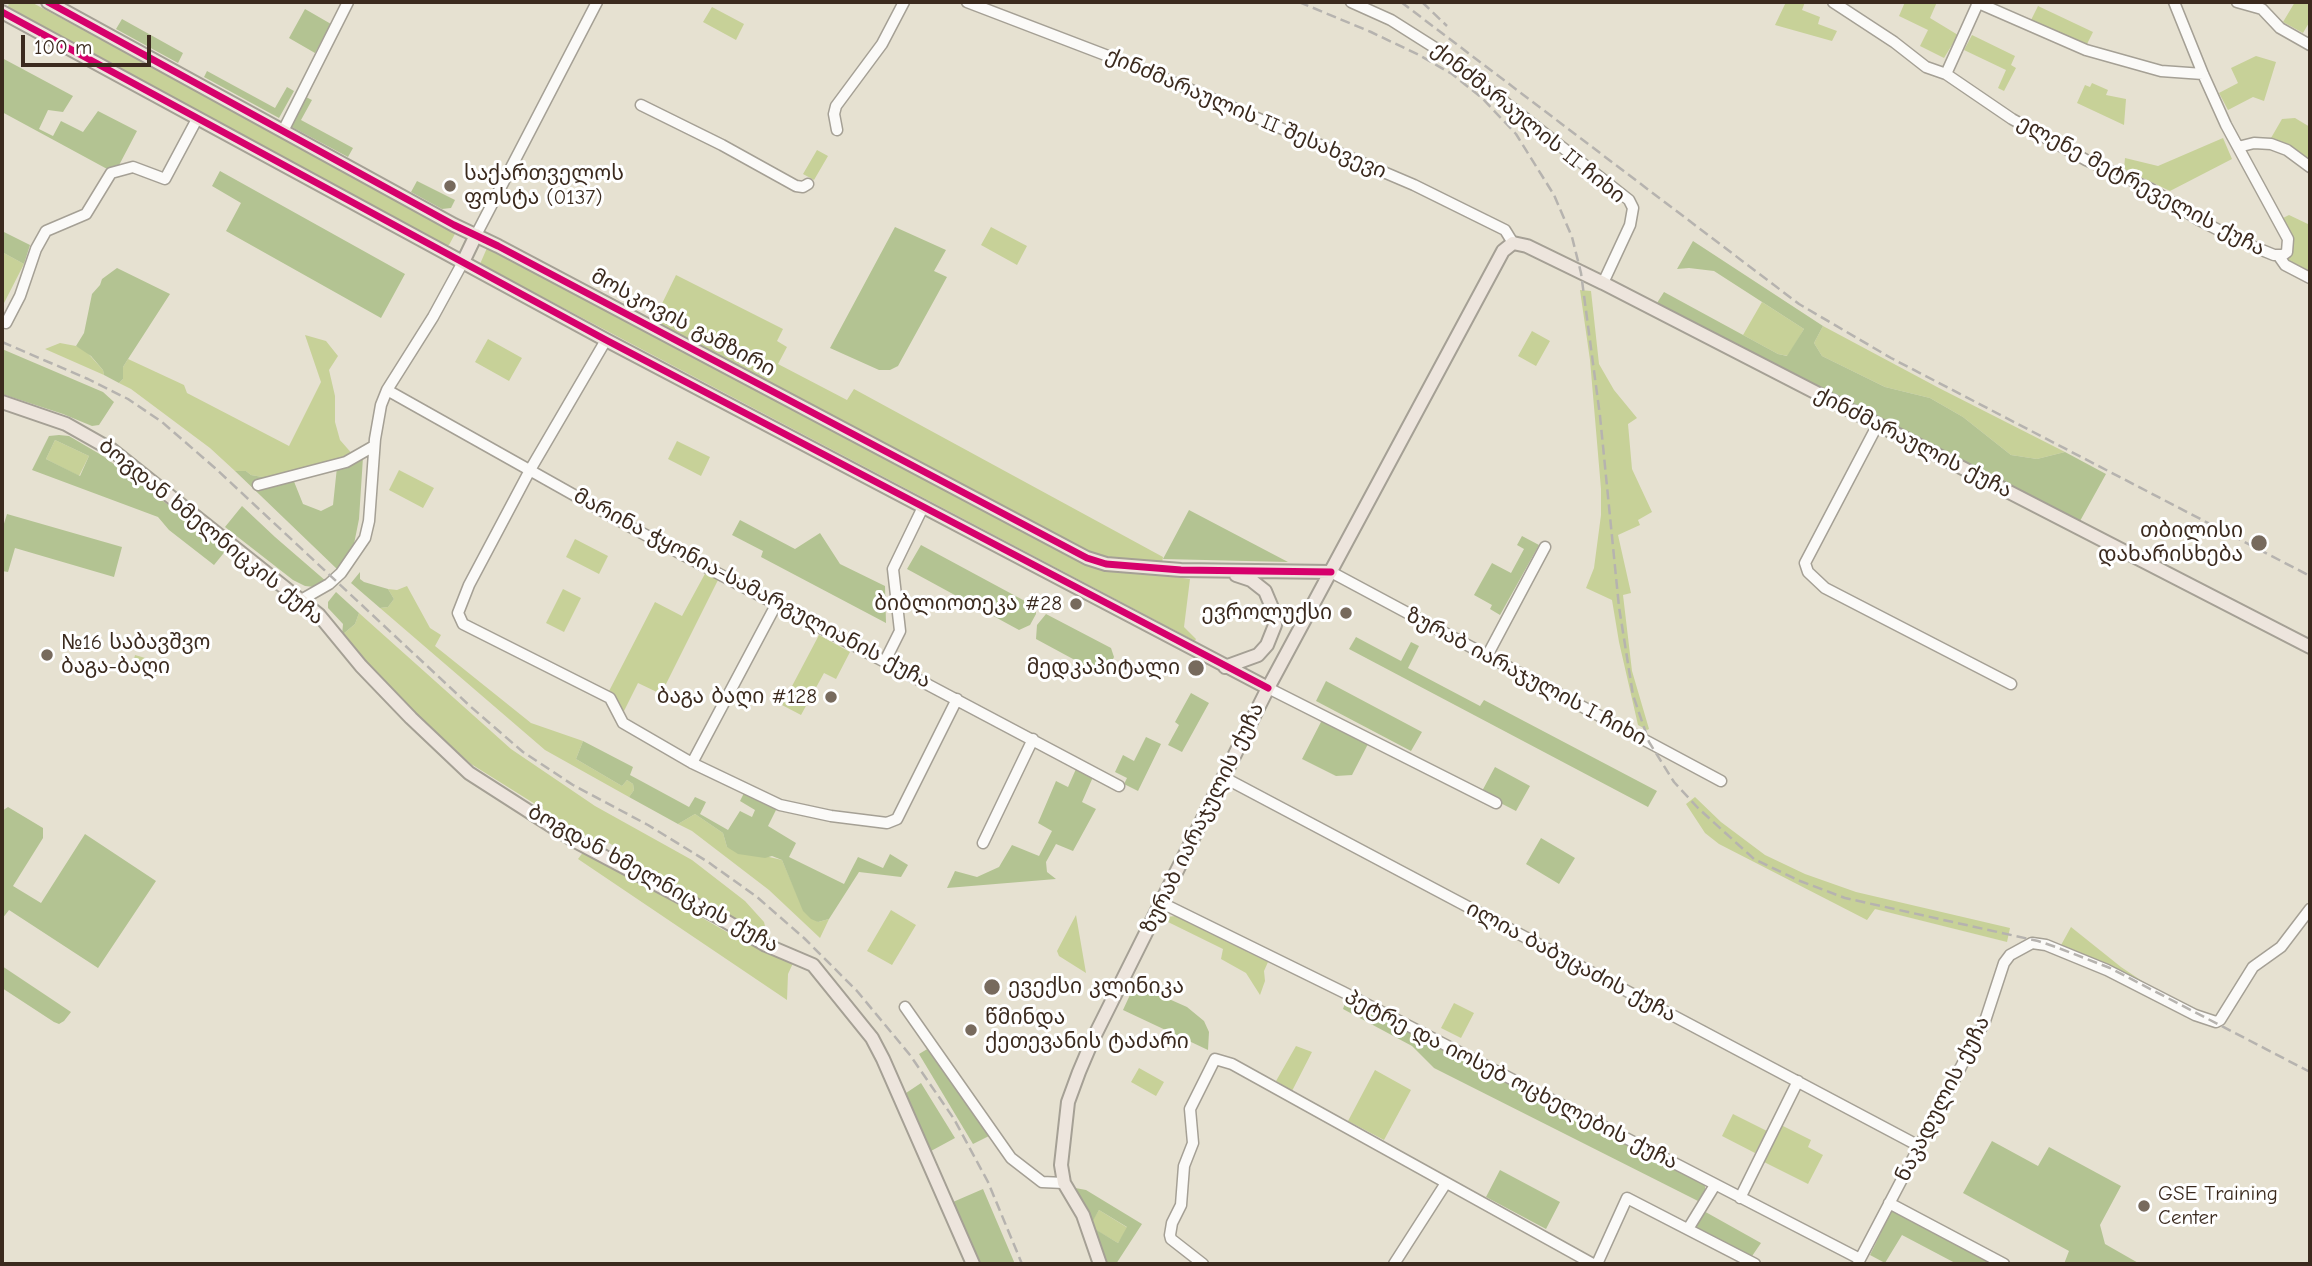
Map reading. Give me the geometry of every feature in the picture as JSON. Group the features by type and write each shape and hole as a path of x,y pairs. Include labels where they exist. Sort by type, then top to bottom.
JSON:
{"main road":[{"name":"მოსკოვის გამზირი","path":"47,2 476,235 1087,558 1105,564 1226,572 1331,572"},
{"path":"2,12 606,340 1268,688"},
{"path":"463,262 476,235"},
{"name":"ქინძმარაულის ქუჩა","path":"1513,243 1527,246 1603,283 2310,648"},
{"name":"ზურაბ იარაჯულის ქუჩა","path":"1100,1264 1083,1214 1064,1183 1061,1165 1068,1102 1077,1077 1093,1039 1268,688 1503,251 1513,243"},
{"name":"ბოგდან ხმელნიცკის ქუჩა","path":"2,402 66,424 112,450 320,615 361,666 469,773 575,841 766,945 802,960 820,973 872,1038 973,1264"},
{"path":"1225,667 1250,659 1262,651 1273,632 1275,617 1271,603 1259,586 1244,577 1226,572"}],"street":[{"path":"283,131 348,2"},
{"path":"476,235 597,2"},
{"path":"836,130 836,107 882,44 904,2"},
{"name":"ქინძმარაულის II შესახვევი","path":"967,2 1142,69 1414,185 1505,230 1513,243"},
{"name":"ქინძმარაულის II ჩიხი","path":"1351,2 1391,20 1440,51 1629,200 1633,208 1630,225 1603,283"},
{"name":"ელენე მეტრეველის ქუჩა","path":"1833,2 1894,42 1926,67 1946,74 2012,119 2086,160 2151,189 2242,242 2278,255 2287,252 2288,239 2238,147"},
{"path":"1946,74 1977,2 2086,50 2161,71 2203,75"},
{"path":"2174,2 2203,75 2238,147 2253,143 2271,144 2287,150 2310,167"},
{"path":"2238,2 2262,9 2280,28 2310,46"},
{"path":"641,105 796,186 803,187 808,184"},
{"path":"6,323 20,296 36,248 46,231 86,214 111,173 133,167 165,178 197,119"},
{"path":"2278,255 2285,265 2310,278"},
{"path":"301,600 329,584 341,573 365,538 369,522 374,446 379,414 387,390 428,327 463,262"},
{"path":"606,340 530,470 459,606 460,620 608,697 623,723 692,763 780,805 831,816 893,822 901,814 957,699"},
{"name":"მარინა ჭყონია-სამარგულიანის ქუჩა","path":"387,390 638,531 1119,786"},
{"path":"1878,424 1805,563 1808,572 1825,588 2011,684"},
{"path":"258,485 346,462 374,446"},
{"path":"885,661 900,631 893,569 923,507"},
{"path":"1487,656 1545,547"},
{"name":"ზურაბ იარაჯულის I ჩიხი","path":"1331,572 1721,781"},
{"path":"692,763 777,603"},
{"path":"1268,688 1496,803"},
{"path":"983,843 1033,739"},
{"name":"ილია ბაბუცაძის ქუჩა","path":"1223,777 1919,1146"},
{"name":"პეტრე და იოსებ ოცხელების ქუჩა","path":"1160,905 1170,907 1354,998 1859,1262"},
{"name":"ნაკადულის ქუჩა","path":"1859,1262 1985,1021 2004,963 2017,950 2032,943 2046,945 2106,970 2195,1015 2216,1022 2220,1020 2253,967 2281,947 2310,909"},
{"path":"905,1007 1012,1158 1042,1182 1064,1183"},
{"path":"1203,1264 1171,1239 1170,1235 1181,1205 1184,1166 1193,1143 1189,1109 1215,1059 1232,1064 1595,1264 1627,1198 1755,1264"},
{"path":"1740,1198 1798,1082"},
{"path":"1394,1264 1446,1183"},
{"path":"1688,1229 1715,1185"},
{"path":"1889,1203 2004,1264"}],"green space":[{"path":"9,2 31,2 455,229 456,232 449,245 446,245 8,7"},
{"path":"1786,2 1805,2 1802,10 1820,17 1818,24 1837,31 1832,41 1775,25"},
{"path":"1905,2 1937,2 1930,18 1958,35 1944,58 1920,46 1928,30 1899,16"},
{"path":"2295,2 2310,2 2310,21 2303,33 2283,22"},
{"path":"2038,6 2093,32 2086,46 2031,20"},
{"path":"712,7 744,24 736,40 703,22"},
{"path":"305,9 331,24 315,53 289,38"},
{"path":"122,19 183,53 178,63 116,29"},
{"path":"1972,35 2015,56 2011,65 2016,68 2004,91 1998,88 2006,70 1964,50"},
{"path":"2256,56 2276,62 2264,101 2253,97 2228,110 2219,93 2238,83 2231,68"},
{"path":"2,58 73,96 63,112 48,110 39,129 53,136 61,121 83,132 98,111 137,131 117,169 109,170 2,112"},
{"path":"207,71 275,108 287,87 294,91 279,118 204,77"},
{"path":"2092,83 2108,90 2106,95 2126,99 2124,125 2077,103 2085,85 2090,87"},
{"path":"306,97 312,100 301,120 353,148 348,157 290,126"},
{"path":"2295,118 2310,127 2310,160 2271,138 2282,119"},
{"path":"2223,138 2232,159 2170,191 2124,169 2125,158 2158,166"},
{"path":"817,150 828,156 814,180 803,174"},
{"path":"220,171 405,274 381,318 226,231 241,203 212,186"},
{"path":"417,181 455,200 451,208 442,209 411,192"},
{"path":"2289,215 2310,225 2310,274 2288,263 2285,258 2290,256 2293,249 2292,239 2281,219"},
{"path":"895,227 946,250 934,271 947,277 898,366 890,370 879,370 830,348"},
{"path":"991,227 1027,246 1017,265 981,245"},
{"path":"2,231 30,245 24,264 2,252"},
{"path":"1693,241 1823,326 1814,343 1822,356 1885,387 1930,398 1963,417 2011,455 2037,459 2065,452 2106,474 2080,521 1657,303 1664,292 1778,354 1787,356 1804,329 1714,271 1677,269"},
{"path":"487,248 1104,567 1190,579 1184,627 1195,641 480,264"},
{"path":"2,252 24,264 2,307"},
{"path":"117,268 170,294 123,367 123,379 119,383 104,375 91,356 76,346 84,333 92,294 102,279"},
{"path":"676,275 783,329 777,341 787,347 778,364 847,400 854,389 1163,557 1162,563 1094,555 653,322"},
{"path":"1580,290 1591,291 1599,364 1614,390 1637,418 1628,424 1632,469 1652,512 1638,520 1640,525 1618,535 1631,593 1623,595 1632,671 1649,729 1647,730 1638,725 1612,600 1586,588 1594,568 1601,515 1601,489 1590,360"},
{"path":"1762,302 1804,329 1788,356 1778,354 1743,335"},
{"path":"1823,326 2065,452 2037,459 2011,455 1963,417 1930,398 1885,387 1822,356 1814,343"},
{"path":"1532,331 1550,341 1536,366 1518,356"},
{"path":"305,335 326,341 338,356 329,370 335,396 335,422 340,440 354,456 278,477 262,477 246,471 235,471 210,448 119,383 123,379 123,367 128,359 184,385 187,393 289,446 321,382"},
{"path":"488,339 522,358 509,381 475,362"},
{"path":"60,343 85,350 103,370 104,375 45,349"},
{"path":"2,349 103,392 114,402 99,425 92,426 2,394"},
{"path":"49,436 69,436 103,456 227,549 214,565 169,530 158,517 32,470","holes":["55,440 89,456 80,476 46,459"]},
{"path":"55,440 89,456 79,476 46,459"},
{"path":"677,441 710,457 701,476 668,459"},
{"path":"363,457 359,519 354,544 338,570 235,471 246,471 262,477 291,474 303,504 321,511 333,505 337,467"},
{"path":"399,470 434,488 423,508 389,490"},
{"path":"242,506 327,582 323,586 314,587 293,580 225,527"},
{"path":"1189,510 1288,562 1163,559"},
{"path":"7,514 122,547 114,577 15,548 8,572 2,571 2,530"},
{"path":"740,520 795,549 820,533 840,564 885,586 886,623 761,557 763,551 732,535"},
{"path":"1522,536 1539,545 1500,615 1490,609 1492,605 1474,595 1492,563 1511,573 1524,549 1517,545"},
{"path":"575,539 608,556 599,574 566,557"},
{"path":"921,545 1036,607 1036,614 1030,625 1019,630 907,569"},
{"path":"707,570 720,576 661,694 638,683 621,717 607,695 655,602 682,616"},
{"path":"360,572 360,579 364,582 388,589 394,599 388,607 380,608 351,583"},
{"path":"407,586 430,628 441,635 435,646 531,723 583,741 576,759 622,786 627,780 633,784 634,790 629,797 545,750 380,608 388,607 394,599 388,589 397,590"},
{"path":"563,589 581,598 564,632 546,623"},
{"path":"336,592 359,613 355,624 342,635 343,624 328,608 328,602"},
{"path":"359,613 511,749 595,806 692,860 745,901 764,922 767,935 630,862 609,843 599,844 471,764 412,711 342,635 355,624"},
{"path":"1046,614 1111,648 1114,657 1108,670 1097,672 1036,639 1037,625"},
{"path":"819,635 850,652 836,679 824,673 801,715 782,705"},
{"path":"1356,637 1401,661 1411,642 1419,646 1408,668 1480,706 1484,700 1657,791 1648,807 1349,649"},
{"path":"135,655 159,662 156,678 131,672"},
{"path":"1326,681 1422,732 1411,751 1316,701"},
{"path":"1191,693 1209,703 1182,752 1168,745 1179,725 1175,722"},
{"path":"1322,720 1368,744 1352,775 1336,776 1302,759"},
{"path":"1146,737 1161,744 1138,791 1124,784 1127,778 1115,772 1123,755 1134,761"},
{"path":"583,741 633,767 630,775 689,807 695,797 706,802 700,814 728,830 740,811 752,817 755,810 740,801 745,791 777,808 768,826 796,843 789,857 844,884 858,857 883,868 890,854 908,865 901,877 859,872 829,919 818,922 803,911 782,860 772,856 765,858 738,854 727,847 723,833 695,814 678,824 629,797 634,790 633,784 627,780 622,786 576,759"},
{"path":"1495,767 1530,786 1516,811 1481,793"},
{"path":"1076,769 1093,777 1082,802 1096,809 1073,851 1056,844 1046,862 1047,872 1056,879 947,888 955,871 977,877 999,867 1012,845 1039,856 1052,831 1038,823 1056,781 1068,787"},
{"path":"1695,797 1721,822 1765,855 1805,874 1856,892 2010,928 2007,942 1875,909 1867,920 1719,844 1705,833 1686,804"},
{"path":"8,807 43,828 43,838 13,886 41,903 85,834 156,881 98,968 9,910 2,919 2,811"},
{"path":"695,814 723,833 727,847 782,860 804,911 818,922 829,919 820,938 769,890 692,831 678,824"},
{"path":"1541,838 1575,858 1559,884 1526,864"},
{"path":"584,851 750,945 794,961 788,974 787,1000 578,859"},
{"path":"891,910 916,925 892,965 867,951"},
{"path":"1076,915 1086,973 1059,956 1057,951"},
{"path":"1175,916 1268,962 1260,995 1246,973 1221,959 1223,949 1166,921 1167,917"},
{"path":"2071,927 2148,985 2215,1018 2211,1019 2060,947"},
{"path":"2,966 71,1012 59,1024 2,988"},
{"path":"1135,984 1187,1007 1204,1021 1209,1032 1208,1050 1123,1010"},
{"path":"1346,1000 1702,1182 1705,1191 1698,1201 1434,1068 1412,1046 1343,1009"},
{"path":"1454,1003 1474,1013 1461,1038 1441,1028"},
{"path":"1296,1046 1312,1052 1292,1091 1276,1081"},
{"path":"929,1048 989,1136 973,1144 919,1054"},
{"path":"1139,1068 1164,1082 1156,1096 1131,1082"},
{"path":"1375,1070 1411,1090 1384,1140 1348,1121"},
{"path":"921,1083 955,1138 931,1151 906,1093"},
{"path":"1733,1114 1767,1131 1755,1153 1722,1136"},
{"path":"1781,1125 1811,1140 1808,1147 1823,1155 1808,1184 1762,1161"},
{"path":"1992,1141 2038,1166 2049,1147 2121,1186 2100,1225 2105,1244 2140,1264 2064,1264 2069,1251 1963,1193"},
{"path":"1500,1170 1560,1202 1546,1229 1486,1197"},
{"path":"1070,1187 1086,1190 1142,1224 1116,1264 1104,1264","holes":["1099,1210 1127,1227 1118,1243 1090,1226"]},
{"path":"983,1189 1015,1264 981,1264 953,1202"},
{"path":"1099,1210 1128,1228 1118,1243 1089,1226"},
{"path":"1702,1210 1761,1243 1750,1259 1693,1228"},
{"path":"1892,1210 1995,1264 1957,1264 1902,1235 1885,1263 1870,1255"}],"railway":[{"path":"1299,2 1371,32 1452,74 1482,98 1516,134 1554,195 1572,237 1581,273 1600,416 1619,607 1633,695 1649,742 1674,782 1698,808 1754,859 1800,881 1845,898 2056,947 2110,968 2310,1072"},
{"path":"1401,2 1799,304 1891,358 2310,576"},
{"path":"1422,2 1447,26"},
{"path":"2,342 88,379 128,399 162,422 523,752 573,785 648,825 708,862 757,897 804,938 857,991 910,1055 954,1119 988,1182 1022,1264"}],"cycle path":[{"path":"48,2 454,225 1087,558 1106,564 1181,570 1331,572"},
{"path":"2,12 606,340 1268,688"}],"place":[{"name":"საქართველოს ფოსტა (0137)","path":"450,186"},
{"name":"თბილისი დახარისხება","path":"2259,543"},
{"name":"ბიბლიოთეკა #28","path":"1076,604"},
{"name":"ევროლუქსი","path":"1346,613"},
{"name":"№16 საბავშვო ბაგა-ბაღი","path":"47,655"},
{"name":"მედკაპიტალი","path":"1196,668"},
{"name":"ბაგა ბაღი #128","path":"831,697"},
{"name":"ევექსი კლინიკა","path":"992,987"},
{"name":"წმინდა ქეთევანის ტაძარი","path":"971,1030"},
{"name":"GSE Training Center","path":"2144,1206"}]}
